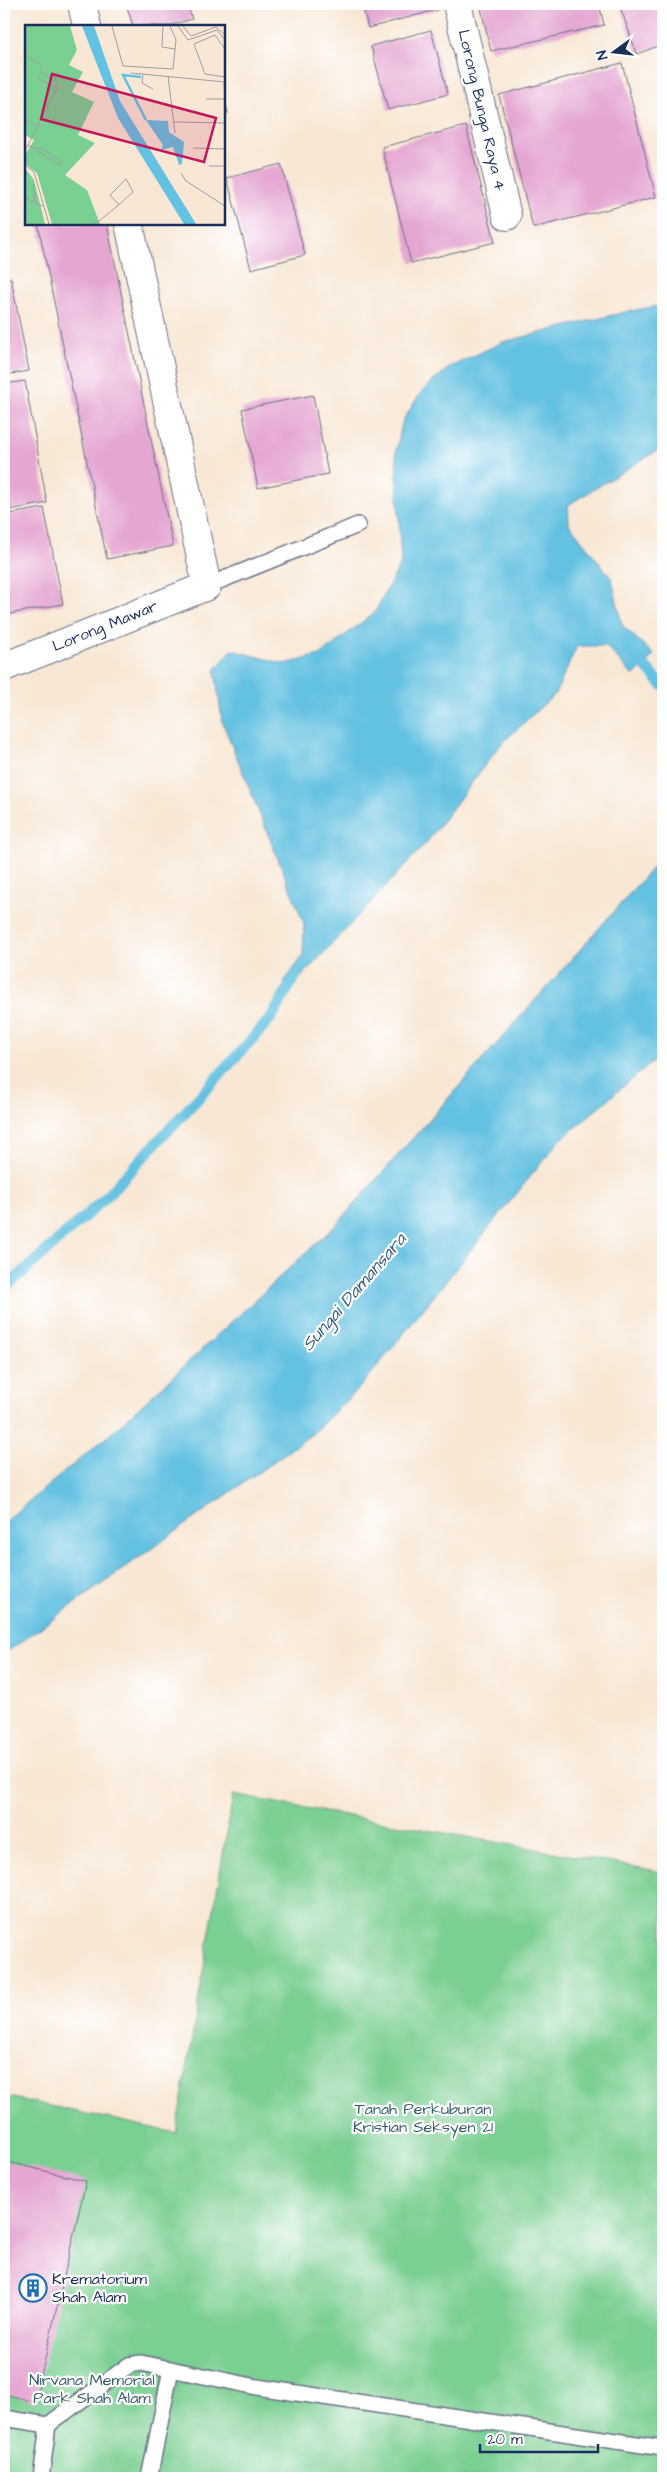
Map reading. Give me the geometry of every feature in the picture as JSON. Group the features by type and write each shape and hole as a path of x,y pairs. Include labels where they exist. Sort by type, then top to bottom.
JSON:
{"street":[{"path":"82,4 87,25"},
{"name":"Lorong Bunga Raya 4","path":"457,4 507,216"},
{"path":"129,225 207,586"},
{"name":"Lorong Mawar","path":"4,667 207,586"}],"lane":[{"path":"207,586 358,525"},
{"path":"4,2418 48,2425 129,2365 141,2363 257,2387 663,2448"},
{"path":"149,2478 171,2369"},
{"path":"41,2478 48,2425"}],"green space":[{"name":"Tanah Perkuburan Kristian Seksyen 21","path":"233,1795 663,1872 663,2478 4,2478 4,2096 176,2133"}],"water":[{"path":"663,305 663,447 568,505 569,524 612,579 622,625 654,655 633,676 606,646 577,646 555,694 500,745 427,842 291,988 284,982 303,956 304,923 222,721 215,670 232,650 285,664 320,655 375,612 401,563 396,452 403,420 422,391 450,367 503,342 625,312"},
{"name":"Sungai Damansara","path":"663,856 663,1053 559,1141 363,1384 312,1434 4,1654 4,1522 115,1430 336,1225"}],"building":[{"path":"126,4 187,4 192,19 171,25 133,25"},
{"path":"362,4 439,4 440,9 368,28"},
{"path":"480,4 599,4 604,25 491,51"},
{"path":"619,4 663,4 663,44 637,54"},
{"path":"431,30 448,94 388,110 371,46"},
{"path":"622,63 656,197 533,228 499,95"},
{"path":"225,102 228,113 225,114"},
{"path":"466,126 495,242 411,263 382,147"},
{"path":"281,164 305,255 251,269 227,178"},
{"path":"38,225 107,225 173,546 107,559"},
{"path":"11,278 29,371 4,375 4,279"},
{"path":"25,381 47,503 4,511 4,384"},
{"path":"313,395 328,474 258,488 242,409"},
{"path":"44,508 63,604 4,615 4,515"},
{"name":"Krematorium Shah Alam","path":"4,2161 86,2181 35,2402 4,2394"}],"waterway":[{"path":"635,655 663,686"},
{"path":"4,1289 103,1200 204,1092 271,1018 297,973"}],"place":[{"name":"Krematorium Shah Alam","path":"33,2288"}],"park label":[{"name":"Nirvana Memorial Park Shah Alam","path":"92,2389"}]}
